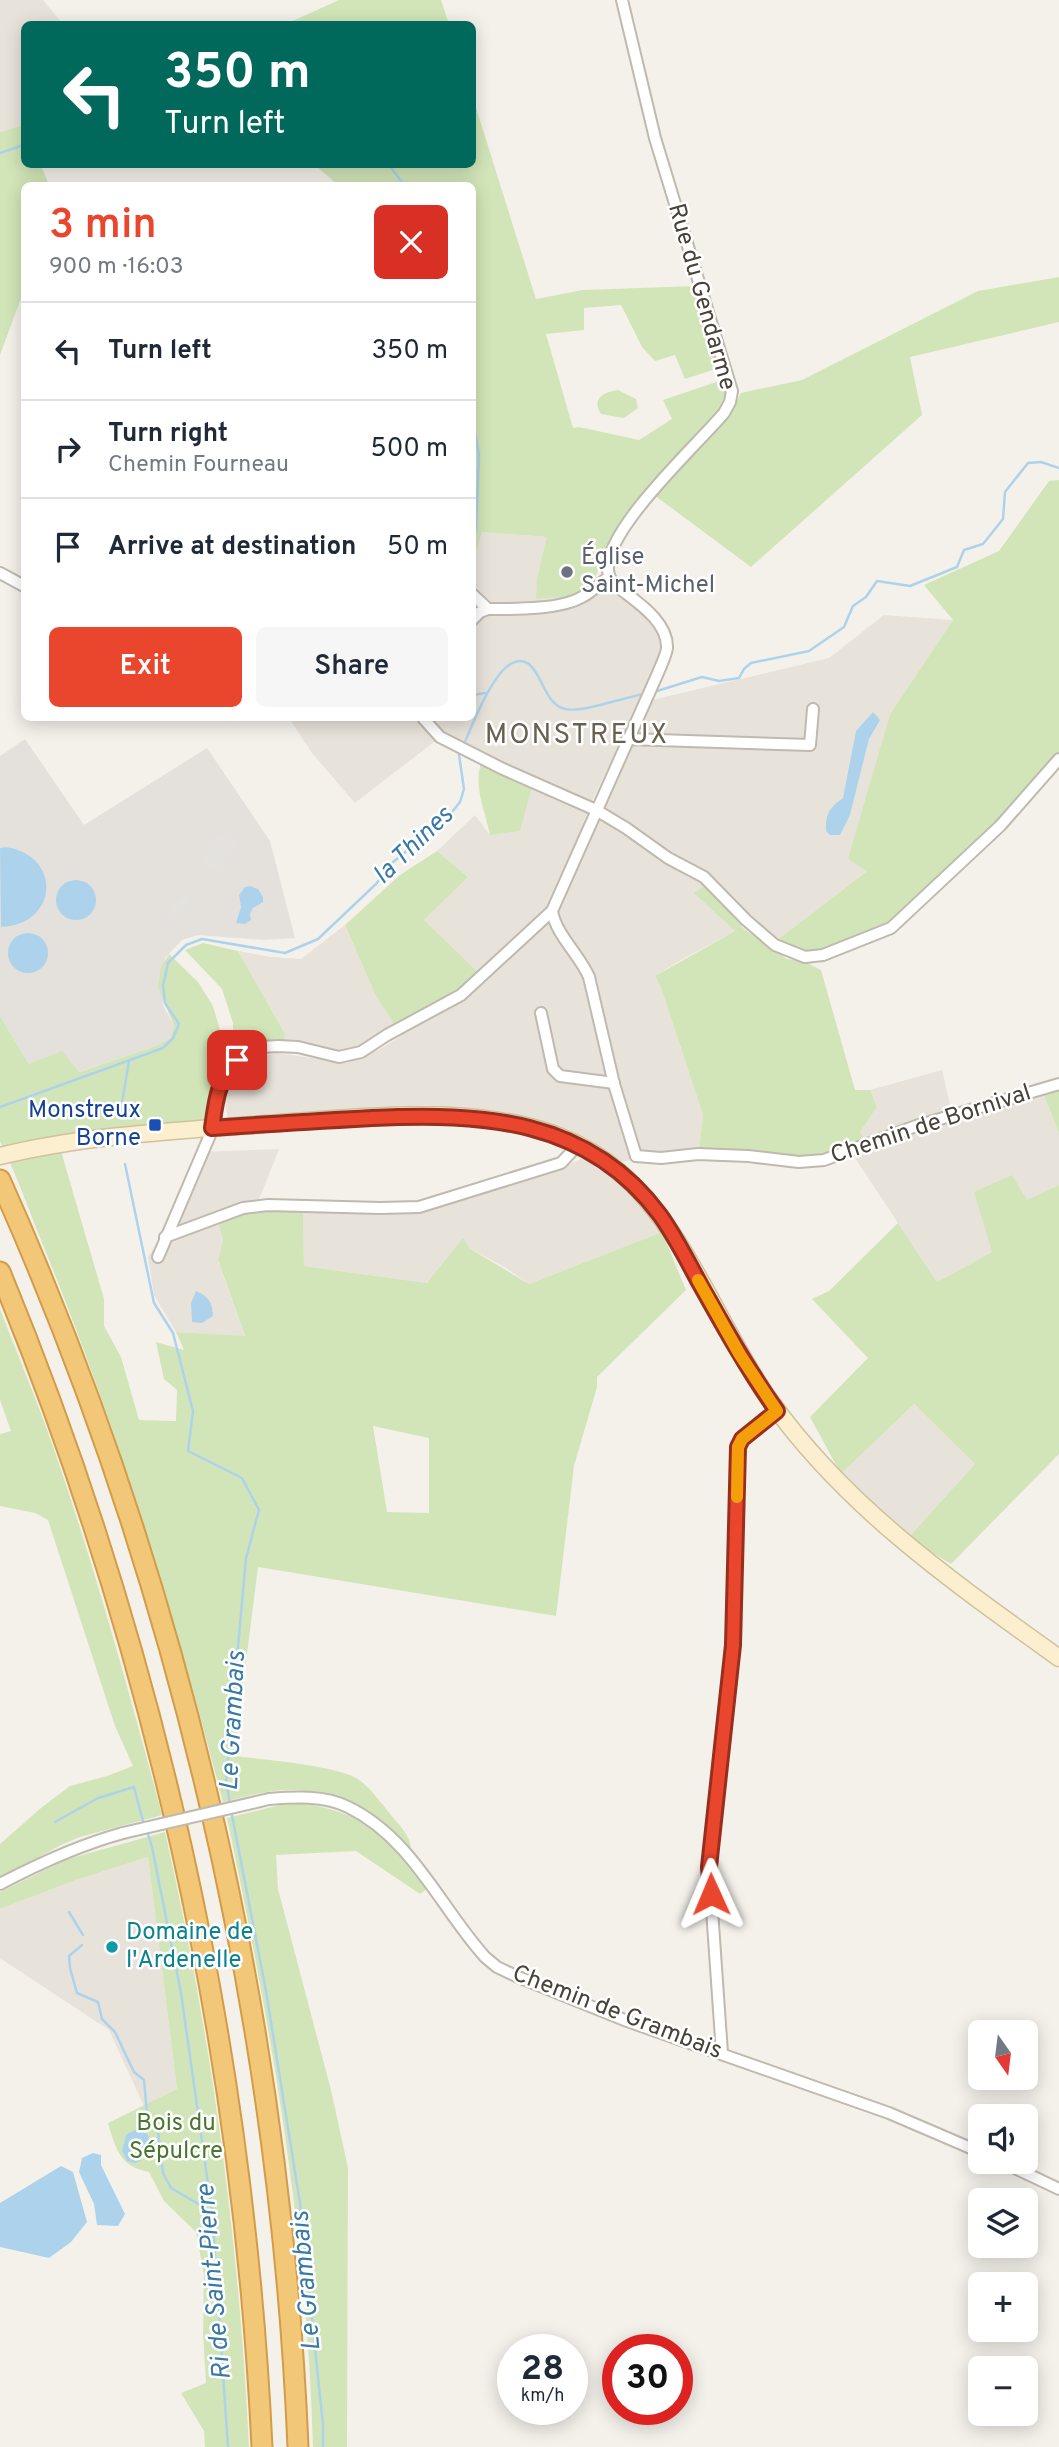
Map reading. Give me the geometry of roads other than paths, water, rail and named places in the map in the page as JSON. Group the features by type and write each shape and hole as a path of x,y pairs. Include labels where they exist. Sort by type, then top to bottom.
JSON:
{"highway":[{"path":"0,1180 104,1440 151,1588 206,1790 236,1930 275,2166 288,2291 298,2447"},
{"path":"0,1272 69,1451 144,1692 171,1797 208,1978 239,2171 252,2295 262,2447"}],"main road":[{"path":"0,1156 102,1138 212,1128 398,1117 473,1118 529,1127 578,1145 620,1172 660,1216 740,1355 777,1411 839,1485 905,1544 1059,1658"}],"street":[{"name":"Rue du Gendarme","path":"609,577 607,568 611,555 631,519 644,500 724,413 732,391 655,138 622,0"},
{"path":"0,573 21,584"},
{"path":"158,1257 212,1128 217,1093 225,1073 237,1060 262,1047 298,1047 339,1058 361,1052 461,995 552,911 666,654 666,638 663,630 643,608 609,577 569,603 488,609 476,616"},
{"path":"476,598 488,609"},
{"path":"627,740 810,745 813,709"},
{"path":"425,721 440,737 596,810 659,852 704,877 775,945 805,957 823,955 891,928 1000,826 1059,759"},
{"path":"552,911 554,924 582,961 589,977 614,1083 636,1156 620,1172"},
{"path":"541,1013 554,1069 560,1076 614,1083"},
{"name":"Chemin de Bornival","path":"636,1156 661,1158 698,1154 799,1162 824,1160 916,1126 1059,1084"},
{"path":"165,1237 243,1208 268,1205 419,1207 561,1163 578,1145"},
{"path":"722,2053 709,1867 733,1645 738,1447 742,1439 777,1411"},
{"name":"Chemin de Grambais","path":"0,1884 86,1843 269,1799 320,1799 347,1806 372,1822 409,1857 473,1944 497,1967 627,2021 889,2113 968,2147"},
{"path":"1027,2174 1059,2189"}],"water":[{"path":"873,712 880,720 869,739 850,815 840,835 830,835 826,831 826,820 832,808 843,798 856,731"},
{"path":"6,847 24,853 37,863 44,876 46,890 43,903 34,915 20,923 1,927 0,848"},
{"path":"76,880 90,886 96,900 90,914 76,920 62,914 56,900 62,886"},
{"path":"245,887 258,889 263,902 253,908 251,920 245,924 236,923 241,907 239,895"},
{"path":"28,933 42,939 48,953 42,967 28,973 14,967 8,953 14,939"},
{"path":"196,1291 209,1300 212,1307 213,1316 202,1323 192,1322 191,1303"},
{"path":"139,2128 148,2135 151,2145 141,2160 135,2163 127,2161 122,2151 126,2135"},
{"path":"93,2153 101,2155 101,2165 125,2214 118,2226 97,2225 94,2204 79,2172 82,2158"},
{"path":"61,2166 73,2172 87,2222 71,2242 49,2258 0,2247 0,2203"}],"waterway":[{"path":"0,153 21,146"},
{"path":"391,168 402,182"},
{"path":"476,439 479,455 476,530"},
{"name":"la Thines","path":"654,692 702,677 719,681 739,678 751,663 809,651 844,627 853,606 866,597 877,581 910,586 957,567 964,550 983,544 1003,519 1005,492 1028,463 1041,462 1059,468"},
{"name":"la Thines","path":"476,717 498,676 518,661 529,664 534,669 553,702 565,709 592,707 644,694"},
{"path":"476,694 486,693"},
{"name":"la Thines","path":"464,744 474,721"},
{"name":"la Thines","path":"0,1107 163,1048 173,1038 179,1024 165,1003 163,986 168,963 186,945 202,939 285,953 318,939 376,884 392,863 448,817 460,802 464,789 459,755 462,750"},
{"name":"Le Grambais","path":"120,1115 129,1061"},
{"name":"Le Grambais","path":"125,1164 154,1303 173,1333 193,1411 188,1451 242,1478 259,1510 246,1558 226,1781 230,1804"},
{"path":"55,1822 98,1798 134,1787 144,1825"},
{"name":"Le Grambais","path":"231,1810 266,1991 300,2203 323,2447"},
{"name":"Ri de Saint-Pierre","path":"147,1831 181,1993 212,2212 228,2447"},
{"path":"69,1912 83,1935"},
{"path":"82,1945 69,1956 77,1993 98,2002 102,2019 115,2032 134,2072 144,2080 147,2114 158,2131 163,2173 171,2188 212,2212"}],"place":[{"name":"Église Saint-Michel","path":"567,572"},
{"name":"Monstreux Borne","path":"155,1125"},
{"name":"Domaine de l'Ardenelle","path":"112,1947"}],"district":[{"name":"MONSTREUX","path":"577,736"}],"park label":[{"name":"Bois du Sépulcre","path":"176,2138"}]}
